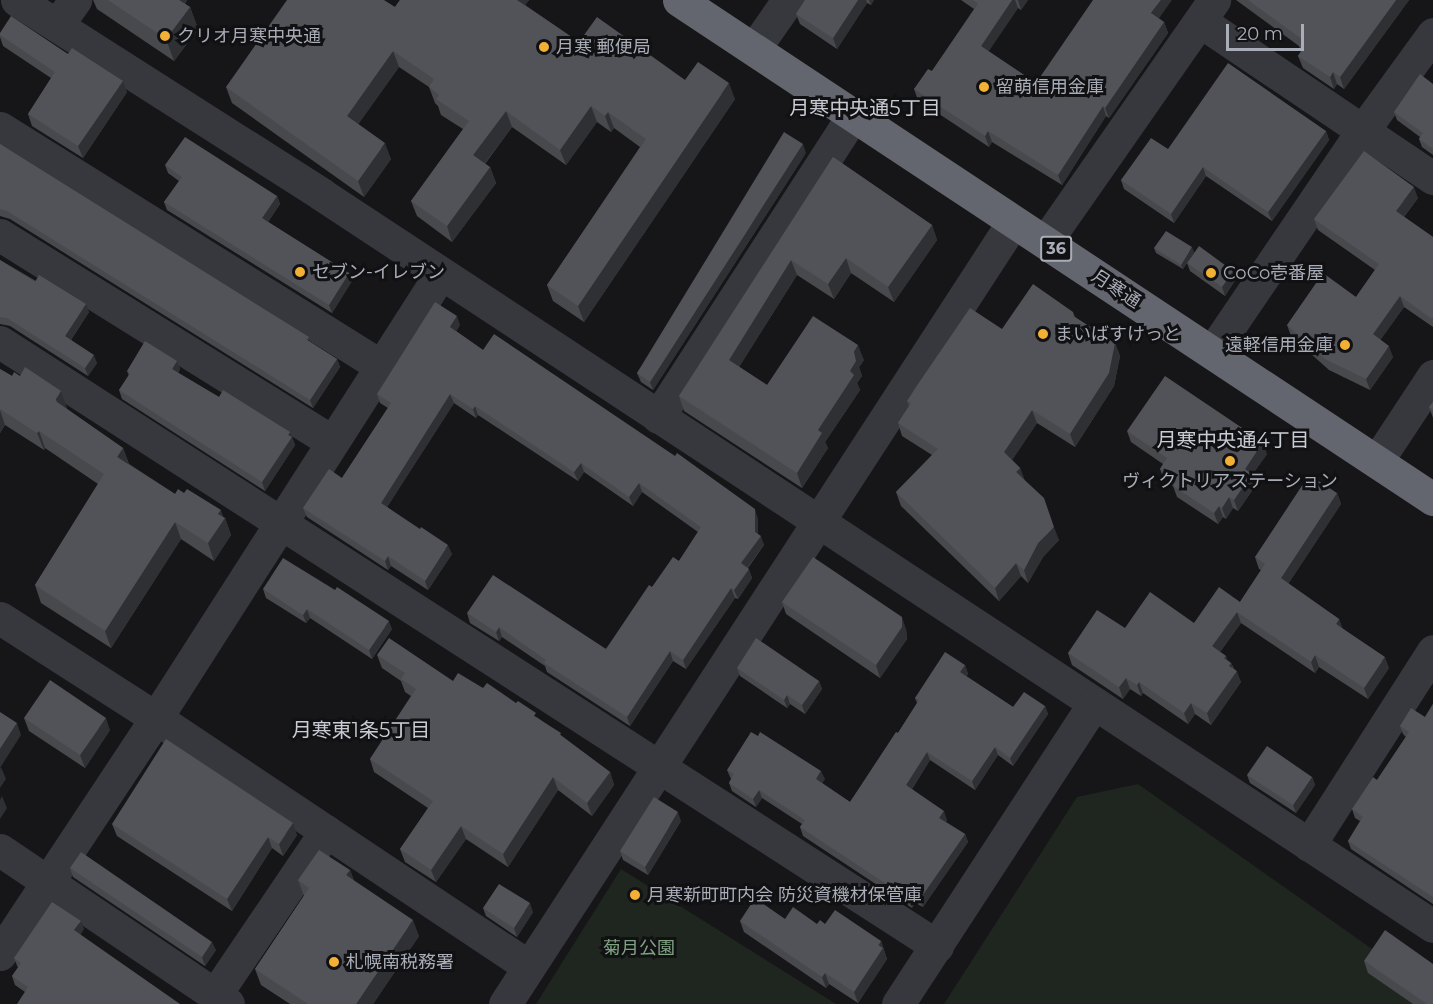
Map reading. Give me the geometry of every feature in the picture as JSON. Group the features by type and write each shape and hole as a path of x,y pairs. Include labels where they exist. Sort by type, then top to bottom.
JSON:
{"highway":[{"name":"月寒通","path":"679,0 1433,499"}],"street":[{"path":"0,11 7,0"},
{"path":"17,0 66,13 441,273 1433,926"},
{"path":"754,49 788,0"},
{"path":"1046,241 1207,10 1363,130 1433,178"},
{"path":"1212,352 1363,130 1433,34"},
{"path":"658,417 853,115"},
{"path":"0,128 381,366"},
{"path":"505,1004 1013,222"},
{"path":"0,235 332,442"},
{"path":"0,954 156,718 441,273"},
{"path":"0,342 937,946"},
{"path":"1377,461 1433,376"},
{"path":"0,618 156,718 529,967"},
{"path":"1308,845 1433,651"},
{"path":"898,1004 1094,703"},
{"path":"0,850 221,1000 326,831"}],"green space":[{"path":"1138,784 1433,992 1433,1004 944,1004 1077,797"},
{"name":"菊月公園","path":"621,869 836,1004 536,1004"}],"building":[{"path":"108,0 179,0 190,7 166,39"},
{"path":"287,0 384,0 395,7 400,0 517,0 579,42 597,17 685,80 698,62 729,83 578,306 547,285 646,139 608,112 605,116 591,106 560,150 506,111 473,155 490,167 447,226 411,201 469,121 436,99 439,95 429,87 434,79 393,51 347,116 385,143 358,181 226,87"},
{"path":"805,0 858,0 833,38 796,14"},
{"path":"973,0 1012,0 981,46 1036,83 1093,0 1161,0 1151,13 1164,22 1105,108 1103,106 1058,175 988,131 985,136 914,89 928,69 932,71 978,4"},
{"path":"1248,0 1396,0 1340,77 1333,72 1330,77 1298,56 1303,49 1299,46 1303,40"},
{"path":"11,16 68,54 72,48 123,81 78,146 28,114 55,72 0,35"},
{"path":"1228,63 1326,131 1268,212 1203,167 1171,214 1121,180 1151,138 1168,149"},
{"path":"1420,74 1433,84 1433,149 1419,139 1423,133 1394,112"},
{"path":"784,132 803,144 650,382 637,373"},
{"path":"185,137 277,196 262,218 349,273 329,305 164,202 182,177 165,165"},
{"path":"0,144 309,337 307,340 337,359 310,400 7,211 0,209"},
{"path":"1364,151 1414,187 1396,211 1433,237 1433,317 1432,319 1400,296 1373,334 1389,346 1366,379 1325,359 1287,325 1323,273 1356,297 1379,264 1314,219"},
{"path":"833,157 932,225 888,287 846,258 828,284 791,260 729,360 767,385 813,316 858,345 854,352 856,361 850,371 854,375 818,430 822,433 797,473 679,396"},
{"path":"1166,231 1192,247 1181,265 1154,248"},
{"path":"1199,246 1233,271 1222,287 1187,263"},
{"path":"0,260 35,282 39,275 86,304 65,336 94,355 85,368 7,318 0,317"},
{"path":"1033,284 1073,312 1073,316 1115,343 1109,373 1070,434 1032,410 1004,452 1020,468 1016,472 1044,498 1054,527 1038,543 1024,570 1016,563 995,588 896,492 938,449 898,423 911,403 907,401 970,308 1002,329"},
{"path":"435,302 457,316 450,327 483,350 494,334 675,456 677,453 755,509 755,532 761,536 741,563 749,569 734,590 731,588 683,660 670,651 627,717 544,663 546,660 499,627 496,632 467,613 493,575 606,649 649,585 652,587 673,557 679,561 701,527 639,483 629,497 581,463 574,472 475,406 473,409 450,394 381,503 448,545 425,581 388,556 385,561 303,508 329,469 342,478 391,403 377,394"},
{"path":"145,341 177,361 172,369 219,397 223,390 290,432 288,435 292,437 262,482 119,390 130,373 127,371"},
{"path":"25,367 61,391 56,399 57,402 123,448 117,457 175,494 178,489 184,493 187,489 221,510 218,514 225,518 208,543 175,522 105,631 35,585 104,474 39,431 37,433 0,409 0,369 12,376 14,372 20,376"},
{"path":"1165,376 1263,442 1245,469 1252,474 1234,500 1229,497 1222,508 1219,506 1214,513 1173,486 1177,480 1160,469 1167,458 1127,431"},
{"path":"1309,475 1337,493 1281,578 1339,619 1336,624 1385,657 1364,688 1315,655 1311,662 1237,612 1212,646 1226,656 1224,658 1231,663 1229,666 1237,671 1207,713 1191,703 1184,713 1139,682 1137,685 1126,678 1119,687 1068,653 1097,610 1125,628 1150,592 1194,623 1219,587 1240,602 1265,564 1255,557"},
{"path":"813,557 902,617 902,627 876,665 782,602"},
{"path":"283,558 335,590 337,587 389,621 369,650 307,609 303,615 263,589"},
{"path":"389,638 453,681 458,673 483,688 487,683 516,703 518,701 536,713 534,716 561,733 560,735 610,772 587,803 553,777 503,854 461,826 431,870 400,849 433,801 370,759 416,689 401,679 405,673 377,655"},
{"path":"756,638 819,681 802,705 787,695 784,700 737,668"},
{"path":"945,652 965,665 960,672 1013,707 1024,692 1045,706 1010,758 995,747 972,781 927,752 906,785 944,811 939,818 965,834 920,899 912,894 909,899 800,827 805,820 759,790 753,799 729,783 734,774 727,770 751,732 758,736 760,732 821,771 816,779 850,802 919,700 915,698"},
{"path":"50,680 106,718 80,755 24,718"},
{"path":"1433,704 1433,897 1348,841 1363,817 1352,809 1373,777 1377,780 1409,732 1400,726 1411,708 1425,717"},
{"path":"0,712 17,723 0,749"},
{"path":"166,739 293,823 279,844 268,837 227,899 112,824"},
{"path":"1267,746 1312,777 1293,805 1247,775"},
{"path":"654,797 678,812 645,867 620,851"},
{"path":"319,850 350,870 346,875 413,920 356,1004 308,1004 255,969 309,888 298,880"},
{"path":"81,852 212,942 202,957 70,868"},
{"path":"499,884 530,903 514,928 483,908"},
{"path":"755,898 785,919 793,907 817,924 820,920 825,924 835,910 881,941 878,945 883,948 854,992 825,973 822,977 740,921"},
{"path":"52,902 81,921 74,930 180,1004 17,1004 28,987 12,976 21,963 14,958"},
{"path":"1385,930 1433,964 1433,1004 1427,1004 1364,961"}],"place":[{"name":"クリオ月寒中央通","path":"165,36"},
{"name":"月寒 郵便局","path":"544,47"},
{"name":"留萌信用金庫","path":"984,87"},
{"name":"セブン-イレブン","path":"300,272"},
{"name":"CoCo壱番屋","path":"1211,273"},
{"name":"まいばすけっと","path":"1043,334"},
{"name":"遠軽信用金庫","path":"1345,345"},
{"name":"ヴィクトリアステーション","path":"1230,461"},
{"name":"月寒新町町内会 防災資機材保管庫","path":"635,895"},
{"name":"札幌南税務署","path":"334,962"}],"district":[{"name":"月寒中央通5丁目","path":"865,108"},
{"name":"月寒中央通4丁目","path":"1233,440"},
{"name":"月寒東1条5丁目","path":"361,730"}]}
